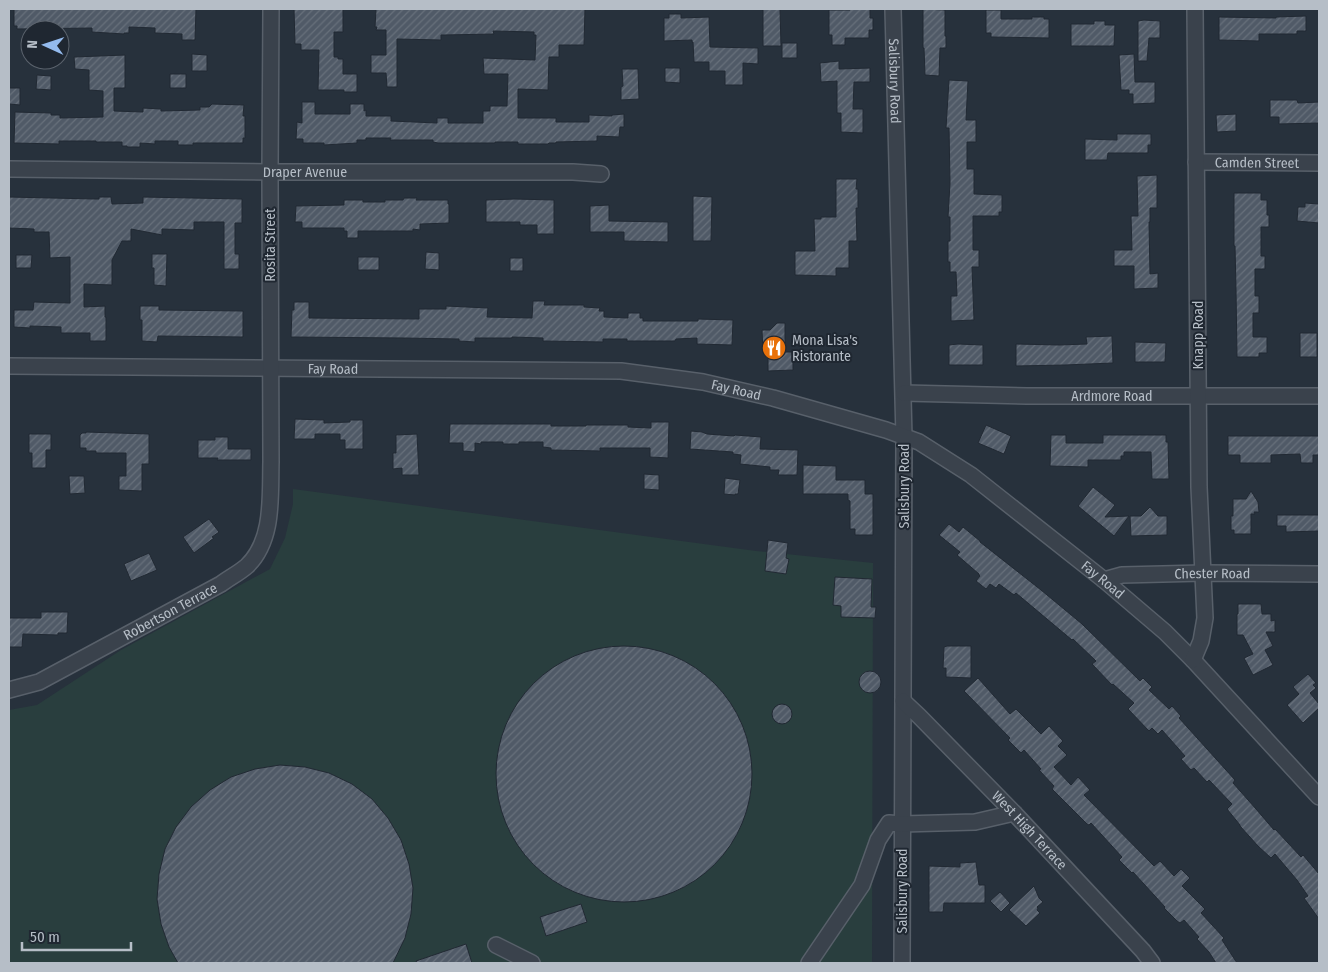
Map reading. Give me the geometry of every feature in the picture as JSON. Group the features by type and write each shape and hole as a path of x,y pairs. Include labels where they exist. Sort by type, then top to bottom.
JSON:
{"street":[{"name":"Rosita Street","path":"270,481 271,9"},
{"name":"Salisbury Road","path":"893,9 904,393 902,963"},
{"name":"Knapp Road","path":"1193,660 1201,641 1205,618 1199,486 1195,9"},
{"name":"Camden Street","path":"1196,162 1319,162"},
{"name":"Draper Avenue","path":"9,169 270,172 574,172 601,174"},
{"name":"Fay Road","path":"9,366 621,371 703,382 773,398 886,430 919,442 971,474 1104,580 1165,632 1193,660 1319,798"},
{"name":"Ardmore Road","path":"904,393 1027,396 1319,396"},
{"name":"Robertson Terrace","path":"9,690 39,682 220,584 246,566 258,552 267,531 270,481"},
{"name":"Chester Road","path":"1104,580 1122,575 1203,573 1319,574"},
{"name":"West High Terrace","path":"903,701 1014,812 1152,963"},
{"path":"809,963 862,886 878,840 889,823 975,822 1014,812"},
{"path":"496,945 532,963"}],"green space":[{"path":"293,489 756,551 873,563 872,963 9,963 9,710 37,705 121,650 270,569 285,538 293,504"}],"building":[{"path":"14,9 196,9 195,40 182,40 182,34 155,33 155,28 129,27 129,33 124,34 92,32 92,28 70,28 70,20 20,20 20,29 14,26"},
{"path":"294,9 343,9 343,32 334,32 334,57 343,59 343,74 357,74 357,92 318,90 319,50 301,50 301,44 295,44"},
{"path":"376,9 585,9 584,45 559,45 559,57 549,57 548,90 518,89 518,118 556,118 556,122 589,122 589,115 612,116 624,114 624,127 620,127 619,137 597,136 597,141 556,142 548,144 518,144 518,142 438,143 433,142 433,140 366,138 366,140 357,140 357,143 324,145 324,143 303,143 303,139 296,139 297,122 302,123 302,102 315,102 315,114 350,114 350,104 364,104 366,116 391,116 391,121 437,123 437,118 448,118 448,123 483,123 483,111 490,111 490,106 507,106 508,74 484,74 483,58 535,60 536,35 534,35 534,32 493,31 494,34 441,35 441,40 397,39 397,87 387,87 386,73 371,73 371,55 386,55 386,30 376,30"},
{"path":"763,9 780,9 781,46 763,46"},
{"path":"870,9 870,18 873,18 873,30 869,30 869,38 845,38 845,45 832,45 832,35 829,35 829,10"},
{"path":"923,9 945,10 946,48 940,48 939,76 925,75"},
{"path":"986,10 1001,10 1001,19 1044,17 1044,19 1049,19 1049,38 991,37 991,33 986,33"},
{"path":"669,14 681,14 681,18 709,17 710,47 758,48 758,64 743,63 743,85 725,85 725,71 709,71 709,62 694,62 692,40 664,41 664,18 669,18"},
{"path":"1306,16 1306,31 1297,31 1297,34 1259,34 1259,41 1219,40 1219,17 1276,18"},
{"path":"1094,21 1105,21 1105,25 1115,25 1114,46 1071,46 1071,24 1094,24"},
{"path":"1138,21 1160,21 1160,38 1149,38 1147,61 1138,61"},
{"path":"782,43 797,43 797,58 782,58"},
{"path":"192,54 207,55 207,71 192,71"},
{"path":"1134,54 1135,82 1155,82 1155,103 1133,104 1133,94 1129,94 1129,90 1121,90 1119,55"},
{"path":"125,55 125,88 114,88 114,111 143,112 143,108 161,109 161,111 200,110 200,107 209,107 212,104 244,105 245,138 243,138 243,143 193,143 193,145 178,145 178,141 155,141 155,144 140,143 140,147 127,147 122,146 122,142 96,141 59,141 59,144 14,143 15,112 51,113 51,115 60,115 60,118 103,117 103,91 89,90 89,70 75,69 74,57"},
{"path":"839,61 839,69 870,68 870,82 854,82 853,109 863,109 863,133 841,132 841,113 837,113 837,81 821,82 820,63"},
{"path":"665,68 680,68 680,83 665,82"},
{"path":"622,69 638,69 639,99 621,100 621,87 623,86"},
{"path":"170,74 186,74 186,88 170,88"},
{"path":"37,75 51,76 51,90 36,89"},
{"path":"949,80 968,81 966,120 976,120 976,142 967,142 967,169 974,169 974,194 1002,195 1002,212 999,212 999,216 973,216 973,250 979,250 979,267 972,267 974,320 951,321 951,296 957,296 956,272 950,272 950,262 948,262 950,183 949,128 946,128"},
{"path":"9,88 20,88 20,105 9,104"},
{"path":"1270,100 1297,100 1298,103 1319,102 1319,123 1279,124 1279,117 1270,117"},
{"path":"1236,114 1236,131 1217,132 1216,115"},
{"path":"1117,134 1151,134 1151,145 1148,145 1148,153 1108,153 1107,160 1085,160 1085,139 1117,140"},
{"path":"1157,175 1157,208 1150,208 1149,222 1150,274 1158,273 1158,288 1134,289 1134,266 1114,266 1114,250 1132,250 1131,216 1138,216 1137,176"},
{"path":"836,179 857,179 857,241 849,241 849,268 836,268 836,276 795,275 795,251 815,251 814,219 836,217"},
{"path":"1234,193 1261,193 1261,200 1267,200 1269,227 1261,227 1261,256 1265,256 1265,269 1255,269 1255,296 1259,296 1259,313 1253,313 1253,337 1267,337 1267,353 1259,353 1259,357 1237,357"},
{"path":"693,196 712,197 711,241 693,241"},
{"path":"9,197 99,199 99,197 111,197 112,204 143,203 143,197 242,199 242,223 235,223 235,254 239,254 239,269 224,269 224,222 194,222 194,230 162,229 162,235 131,229 131,241 122,241 112,260 112,285 84,284 84,307 105,306 106,341 90,341 90,333 61,333 61,327 14,327 14,310 33,310 34,302 70,303 70,257 50,258 49,232 9,228"},
{"path":"404,198 448,200 449,223 420,224 420,230 413,229 413,231 358,231 358,238 347,238 347,231 344,231 344,228 302,228 302,222 295,222 296,206 344,205 344,200 385,202 385,200 403,200"},
{"path":"486,200 554,200 554,234 537,234 537,225 520,225 520,222 486,222"},
{"path":"1305,203 1319,204 1319,223 1297,221 1298,207 1305,207"},
{"path":"609,205 609,221 668,222 668,242 624,241 624,232 590,232 590,206"},
{"path":"426,252 439,253 439,270 425,269"},
{"path":"152,254 167,254 166,286 154,285"},
{"path":"16,255 32,255 31,268 16,268"},
{"path":"358,257 379,257 379,270 358,270"},
{"path":"510,258 523,258 523,271 510,271"},
{"path":"533,301 545,301 544,305 584,305 584,307 600,308 599,311 604,311 604,317 628,318 628,313 640,313 640,318 643,318 643,321 733,320 732,345 697,344 697,338 676,339 675,341 603,339 603,342 543,341 543,338 512,337 475,338 475,342 459,341 459,339 291,337 294,302 309,302 309,318 419,319 419,309 446,309 446,306 488,308 487,317 532,318"},
{"path":"140,306 159,306 159,310 243,311 243,337 158,336 157,342 142,341"},
{"name":"Mona Lisa's Ristorante","path":"777,323 785,323 785,352 793,352 793,370 768,371 768,352 763,352 762,330 770,330"},
{"path":"1300,333 1317,333 1317,357 1300,357"},
{"path":"1112,336 1113,363 1016,366 1016,344 1087,344 1086,337"},
{"path":"1135,342 1166,343 1165,362 1135,362"},
{"path":"949,345 983,345 983,365 949,365"},
{"path":"295,419 324,420 324,423 363,420 363,449 345,449 345,440 340,440 340,434 315,434 315,439 294,439"},
{"path":"651,422 669,422 668,458 650,457 650,448 600,448 600,451 551,450 551,448 543,447 543,442 503,444 503,442 481,442 481,444 475,443 475,452 463,451 463,443 449,443 450,424 628,425 628,427 651,428"},
{"path":"986,425 1011,436 1004,454 978,443"},
{"path":"691,431 707,434 761,437 760,449 798,450 797,475 778,475 779,470 770,470 770,467 740,464 741,455 733,454 733,452 690,449"},
{"path":"86,432 149,434 149,464 142,464 142,491 119,490 119,476 126,476 126,453 96,453 96,451 86,451 86,448 80,448 80,435"},
{"path":"29,434 51,434 51,450 46,450 46,468 32,468 32,453 29,453"},
{"path":"417,434 419,475 402,475 402,468 393,469 393,453 396,453 396,435"},
{"path":"1051,435 1066,435 1066,443 1103,443 1103,435 1166,435 1166,442 1168,442 1169,479 1152,479 1151,452 1124,452 1121,460 1088,460 1088,467 1050,466"},
{"path":"1228,436 1319,436 1319,455 1313,455 1313,463 1301,463 1300,454 1271,455 1271,463 1240,463 1240,455 1228,455"},
{"path":"215,437 228,437 228,449 251,449 251,460 198,458 198,440 215,440"},
{"path":"803,465 836,466 836,480 865,480 865,494 873,494 873,535 855,535 855,529 850,529 850,501 848,500 848,494 803,494"},
{"path":"644,474 659,475 659,490 644,489"},
{"path":"69,476 84,476 85,493 70,494"},
{"path":"725,478 740,480 738,494 724,494"},
{"path":"1093,487 1115,505 1105,517 1129,516 1114,536 1078,506"},
{"path":"1251,491 1258,502 1259,512 1251,514 1251,534 1234,534 1234,530 1231,530 1233,499 1246,499"},
{"path":"1150,507 1158,516 1167,516 1167,535 1131,536 1130,516 1141,516"},
{"path":"1277,515 1319,515 1319,531 1286,532 1286,526 1277,526"},
{"path":"209,519 219,532 194,553 183,537"},
{"path":"949,524 959,532 963,527 1041,590 1082,624 1140,681 1143,678 1152,687 1149,690 1169,709 1172,706 1181,716 1179,718 1235,780 1233,783 1274,830 1301,857 1303,855 1319,874 1319,919 1304,898 1308,896 1297,880 1275,854 1271,858 1258,846 1227,809 1232,804 1209,780 1207,782 1194,768 1191,770 1181,759 1185,756 1162,730 1158,734 1152,728 1149,731 1128,709 1134,703 1112,685 1092,664 1096,661 1073,639 1016,593 1014,595 999,584 996,588 990,584 986,589 976,581 980,576 979,574 957,555 960,552 939,535"},
{"path":"768,540 788,543 786,558 789,559 786,574 765,571"},
{"path":"149,553 157,570 131,581 124,564"},
{"path":"835,577 872,579 871,607 876,607 875,618 841,617 841,606 833,605"},
{"path":"1238,604 1261,604 1262,614 1271,614 1271,621 1275,620 1275,632 1266,632 1273,646 1265,650 1273,665 1253,675 1244,658 1253,654 1243,635 1237,635"},
{"path":"41,612 68,612 67,633 58,633 58,635 23,634 22,647 9,647 9,618 41,618"},
{"path":"624,646 661,652 684,661 705,675 723,693 742,725 749,749 752,774 746,811 737,834 723,855 705,873 673,892 649,899 624,902 587,896 564,887 543,873 525,855 506,823 499,799 496,774 502,737 511,714 525,693 543,675 575,656 599,649"},
{"path":"971,646 971,678 946,677 946,668 943,668 944,647"},
{"path":"870,671 880,678 881,682 874,692 870,693 860,686 859,682 866,672"},
{"path":"1308,674 1316,683 1313,685 1316,688 1310,693 1319,704 1319,708 1303,723 1287,705 1299,694 1293,687"},
{"path":"978,678 1010,714 1016,709 1041,734 1049,726 1063,741 1058,746 1067,755 1054,767 1071,785 1078,777 1090,790 1084,795 1154,866 1160,861 1174,876 1181,869 1190,878 1182,886 1205,909 1201,913 1224,938 1222,940 1237,963 1216,963 1197,939 1199,937 1184,920 1180,923 1177,921 1133,872 1119,860 1122,857 1091,823 1087,824 1052,789 1054,786 1024,750 1021,753 1008,740 1010,738 964,691"},
{"path":"782,704 789,707 792,714 789,721 782,724 775,721 772,714 775,707"},
{"path":"280,765 305,767 329,773 352,784 372,799 388,818 401,840 409,864 413,888 411,914 405,938 393,963 178,963 169,947 161,924 157,899 159,874 165,849 176,827 191,807 210,790 231,777 255,769"},
{"path":"976,862 979,885 985,885 985,903 944,903 943,912 929,912 929,866 960,867 960,863"},
{"path":"1034,886 1039,898 1043,902 1037,907 1040,913 1026,926 1009,910"},
{"path":"1000,892 1010,903 1001,912 990,901"},
{"path":"581,904 587,922 546,936 540,917"},
{"path":"466,944 472,963 417,963 416,961"}],"place":[{"name":"Mona Lisa's Ristorante","path":"774,348"}]}
